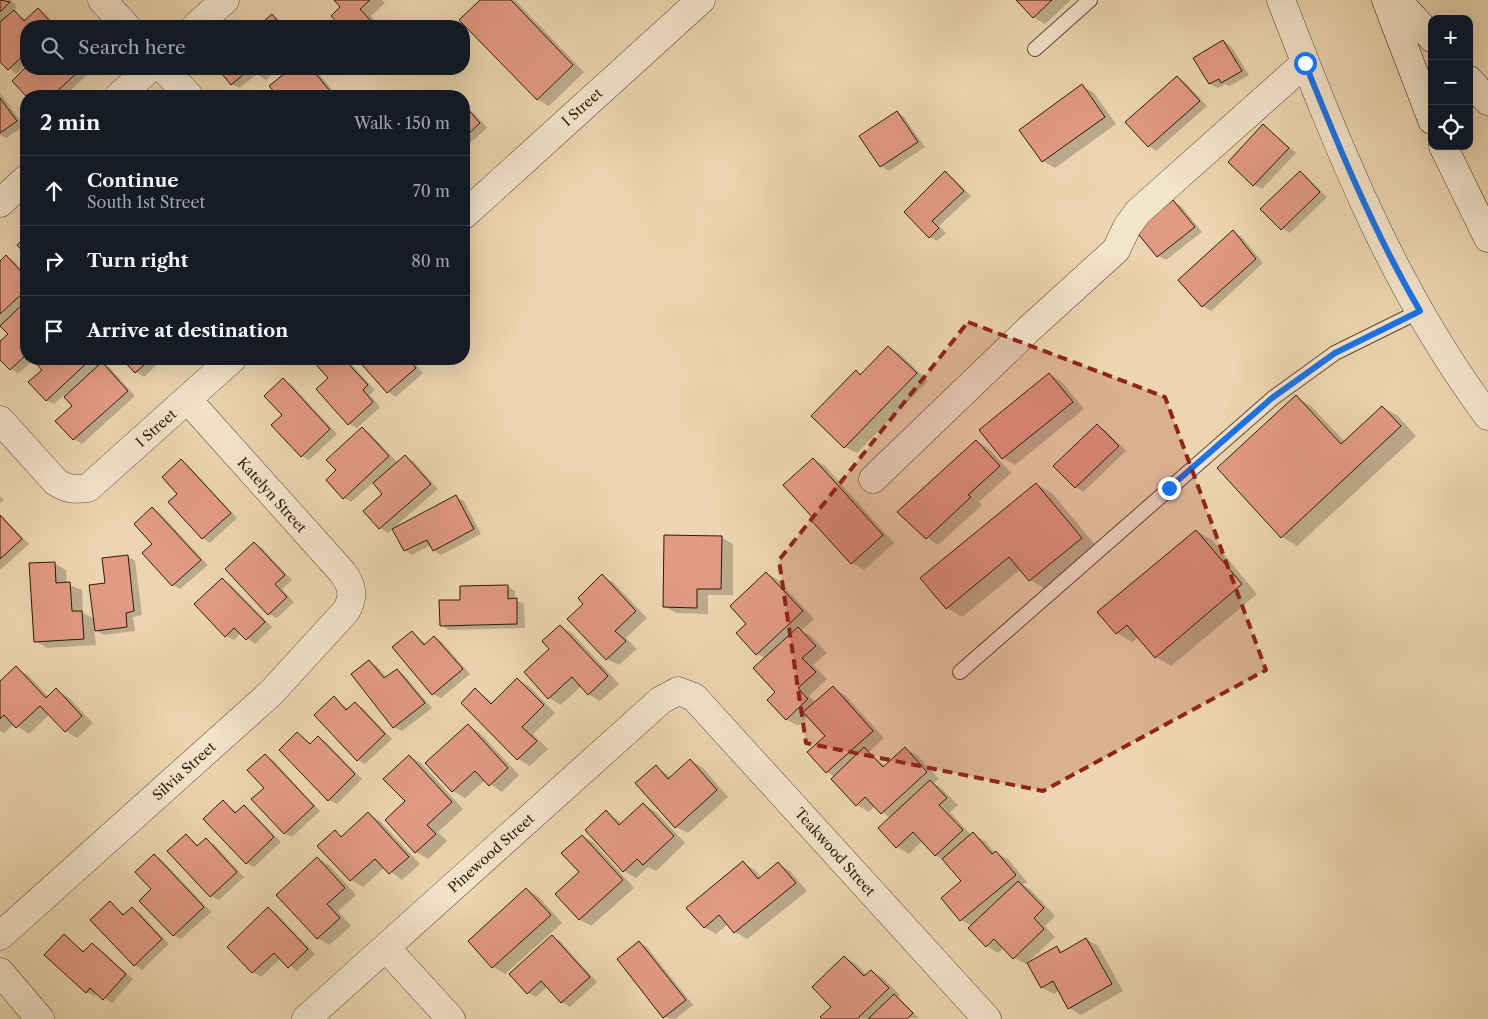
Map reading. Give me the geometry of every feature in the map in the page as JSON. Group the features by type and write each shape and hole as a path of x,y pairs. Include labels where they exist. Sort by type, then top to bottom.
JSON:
{"street":[{"path":"102,0 120,20"},
{"path":"203,20 225,0"},
{"name":"I Street","path":"470,210 700,0"},
{"path":"1281,0 1366,210 1400,278 1453,367 1488,416"},
{"path":"1386,0 1428,110"},
{"path":"1397,0 1428,34"},
{"path":"873,479 1029,329 1116,250 1127,228 1138,212 1305,63"},
{"path":"126,90 142,75"},
{"path":"170,75 183,90"},
{"path":"1473,84 1488,101"},
{"path":"1445,150 1488,238"},
{"path":"0,203 20,185"},
{"name":"I Street","path":"0,420 56,482 65,488 76,490 88,488 226,365"},
{"name":"Katelyn Street","path":"188,400 343,574 349,582 352,592"},
{"name":"Silvia Street","path":"0,936 271,693 346,612 351,602 352,592"},
{"name":"Pinewood Street","path":"306,1019 660,700 678,691"},
{"name":"Teakwood Street","path":"678,691 694,697 987,1019"},
{"path":"386,948 451,1019"},
{"path":"0,972 40,1019"}],"lane":[{"path":"1035,49 1090,0"},
{"path":"960,672 1272,398 1335,353 1420,311"}],"highlighted area":[{"path":"968,322 1165,397 1266,670 1043,791 806,743 779,560"}],"building":[{"path":"0,0 10,2 0,12"},
{"path":"334,0 370,0 360,9 370,20 335,20 331,16 340,7"},
{"path":"480,0 511,0 573,65 537,100 470,31 470,20 459,20"},
{"path":"1016,0 1052,0 1033,18"},
{"path":"38,8 49,20 25,20"},
{"path":"14,10 23,20 20,20 20,59 8,70 0,62 0,22"},
{"path":"272,14 277,20 265,20"},
{"path":"1223,40 1242,71 1221,83 1219,79 1209,84 1193,58"},
{"path":"20,73 20,75 75,75 58,90 20,90 12,81"},
{"path":"223,75 243,75 231,85"},
{"path":"283,75 317,75 329,90 273,90 269,86"},
{"path":"1177,76 1200,101 1148,147 1125,122"},
{"path":"1082,84 1105,117 1042,162 1019,130"},
{"path":"0,98 17,121 0,133"},
{"path":"897,111 918,142 880,167 859,136"},
{"path":"470,112 480,123 470,132"},
{"path":"1263,124 1289,148 1253,186 1228,162"},
{"path":"945,171 964,191 932,221 939,228 929,238 904,212"},
{"path":"1300,171 1320,192 1281,230 1260,209"},
{"path":"1173,200 1195,227 1157,257 1135,230"},
{"path":"1233,230 1256,259 1202,307 1178,280"},
{"path":"6,255 20,270 20,296 0,314 0,261"},
{"path":"20,307 20,361 10,370 0,360 0,341 8,334 0,326"},
{"path":"888,346 917,373 844,448 811,416 856,370 860,375"},
{"path":"37,365 85,365 46,401 28,382 42,370"},
{"path":"99,365 105,365 128,391 73,440 55,421 72,406 64,397"},
{"path":"128,365 144,365 135,373"},
{"path":"316,365 350,365 368,385 363,390 373,402 348,425 316,389 328,378"},
{"path":"362,365 413,365 416,368 387,393"},
{"path":"1049,373 1073,402 1002,459 979,430"},
{"path":"283,378 330,429 301,457 271,425 282,415 264,396"},
{"path":"1296,395 1341,444 1382,406 1401,426 1281,538 1217,468"},
{"path":"1097,424 1119,446 1075,488 1053,466"},
{"path":"362,427 389,456 343,499 326,480 336,470 326,460"},
{"path":"976,440 1000,466 968,495 971,497 926,539 897,512"},
{"path":"405,455 431,484 379,529 363,511 382,494 373,483"},
{"path":"813,458 883,535 851,564 810,519 812,517 783,485"},
{"path":"181,459 231,513 202,539 168,502 177,494 162,477"},
{"path":"1036,483 1082,538 1029,581 1009,557 946,609 920,578"},
{"path":"456,495 474,529 433,551 427,540 404,551 392,529"},
{"path":"152,507 201,560 172,586 142,553 152,544 134,524"},
{"path":"0,515 22,539 0,559"},
{"path":"1196,530 1242,584 1155,658 1127,625 1116,634 1097,612"},
{"path":"664,535 722,536 721,589 697,589 697,608 663,607"},
{"path":"254,542 285,575 275,584 287,597 268,615 225,569"},
{"path":"128,555 134,611 126,613 127,627 95,631 89,585 105,583 102,558"},
{"path":"55,562 56,583 70,582 72,611 82,611 84,639 34,642 29,563"},
{"path":"766,572 803,611 756,655 736,633 746,624 730,606"},
{"path":"602,574 636,611 615,631 626,641 606,660 567,619 583,604 578,598"},
{"path":"222,578 265,622 246,640 234,628 225,637 194,604"},
{"path":"508,585 508,599 517,598 517,624 440,626 439,600 460,600 460,586"},
{"path":"560,625 608,676 588,695 572,677 548,699 524,672 549,649 542,641"},
{"path":"798,627 816,646 802,658 816,672 798,688 808,699 786,720 767,700 775,692 753,668"},
{"path":"412,631 424,645 434,636 463,669 432,695 392,647"},
{"path":"369,660 384,678 397,669 425,703 393,728 351,674"},
{"path":"16,666 46,698 56,688 82,716 65,732 40,706 16,728 4,715 0,719 0,681"},
{"path":"517,678 544,705 522,727 537,741 517,760 461,703 475,688 491,704"},
{"path":"833,686 873,731 826,773 807,752 825,736 803,712"},
{"path":"334,696 346,710 355,702 385,734 357,761 314,715"},
{"path":"468,724 508,768 489,786 475,771 452,792 425,763"},
{"path":"297,732 310,744 318,736 355,774 328,801 279,750"},
{"path":"864,747 883,767 905,747 927,772 881,814 865,797 856,806 831,779"},
{"path":"265,754 314,806 284,834 251,799 264,788 247,770"},
{"path":"409,755 452,802 427,825 436,834 415,853 385,820 405,801 383,779"},
{"path":"690,759 717,790 675,828 635,783 656,765 668,779"},
{"path":"930,780 947,798 939,805 963,830 935,856 913,832 896,848 878,828"},
{"path":"223,800 235,813 244,805 274,837 246,864 203,819"},
{"path":"643,803 674,836 643,865 637,859 623,872 585,830 606,810 619,825"},
{"path":"368,812 409,857 389,874 375,859 350,881 317,846 335,830 341,837"},
{"path":"973,832 992,854 996,851 1016,875 960,921 941,898 961,881 942,859"},
{"path":"186,834 197,846 206,838 237,872 210,897 167,851"},
{"path":"582,835 623,880 579,920 555,894 579,872 561,853"},
{"path":"154,854 204,907 173,936 139,901 151,889 135,872"},
{"path":"317,857 345,888 327,904 340,918 317,939 276,895"},
{"path":"743,861 758,879 778,862 796,883 734,933 719,915 704,928 686,908"},
{"path":"1018,881 1044,908 1034,918 1044,929 1013,959 994,939 986,947 968,928"},
{"path":"526,888 551,915 492,968 468,941"},
{"path":"110,901 123,915 132,907 162,939 134,966 90,920"},
{"path":"268,907 308,949 288,968 274,953 252,973 227,947"},
{"path":"64,934 83,952 92,943 126,974 103,1000 90,988 86,993 44,955"},
{"path":"552,935 590,977 561,1003 541,981 527,994 509,974"},
{"path":"1086,938 1112,984 1068,1009 1053,981 1041,988 1027,963 1057,946 1060,953"},
{"path":"639,941 686,1000 663,1018 617,959"},
{"path":"844,956 864,976 871,970 889,988 857,1019 822,1019 820,1017 831,1007 812,987"},
{"path":"894,994 913,1013 907,1019 868,1019"}],"route":[{"path":"1169,488 1272,398 1335,353 1420,311 1400,278 1366,210 1305,63"}]}
